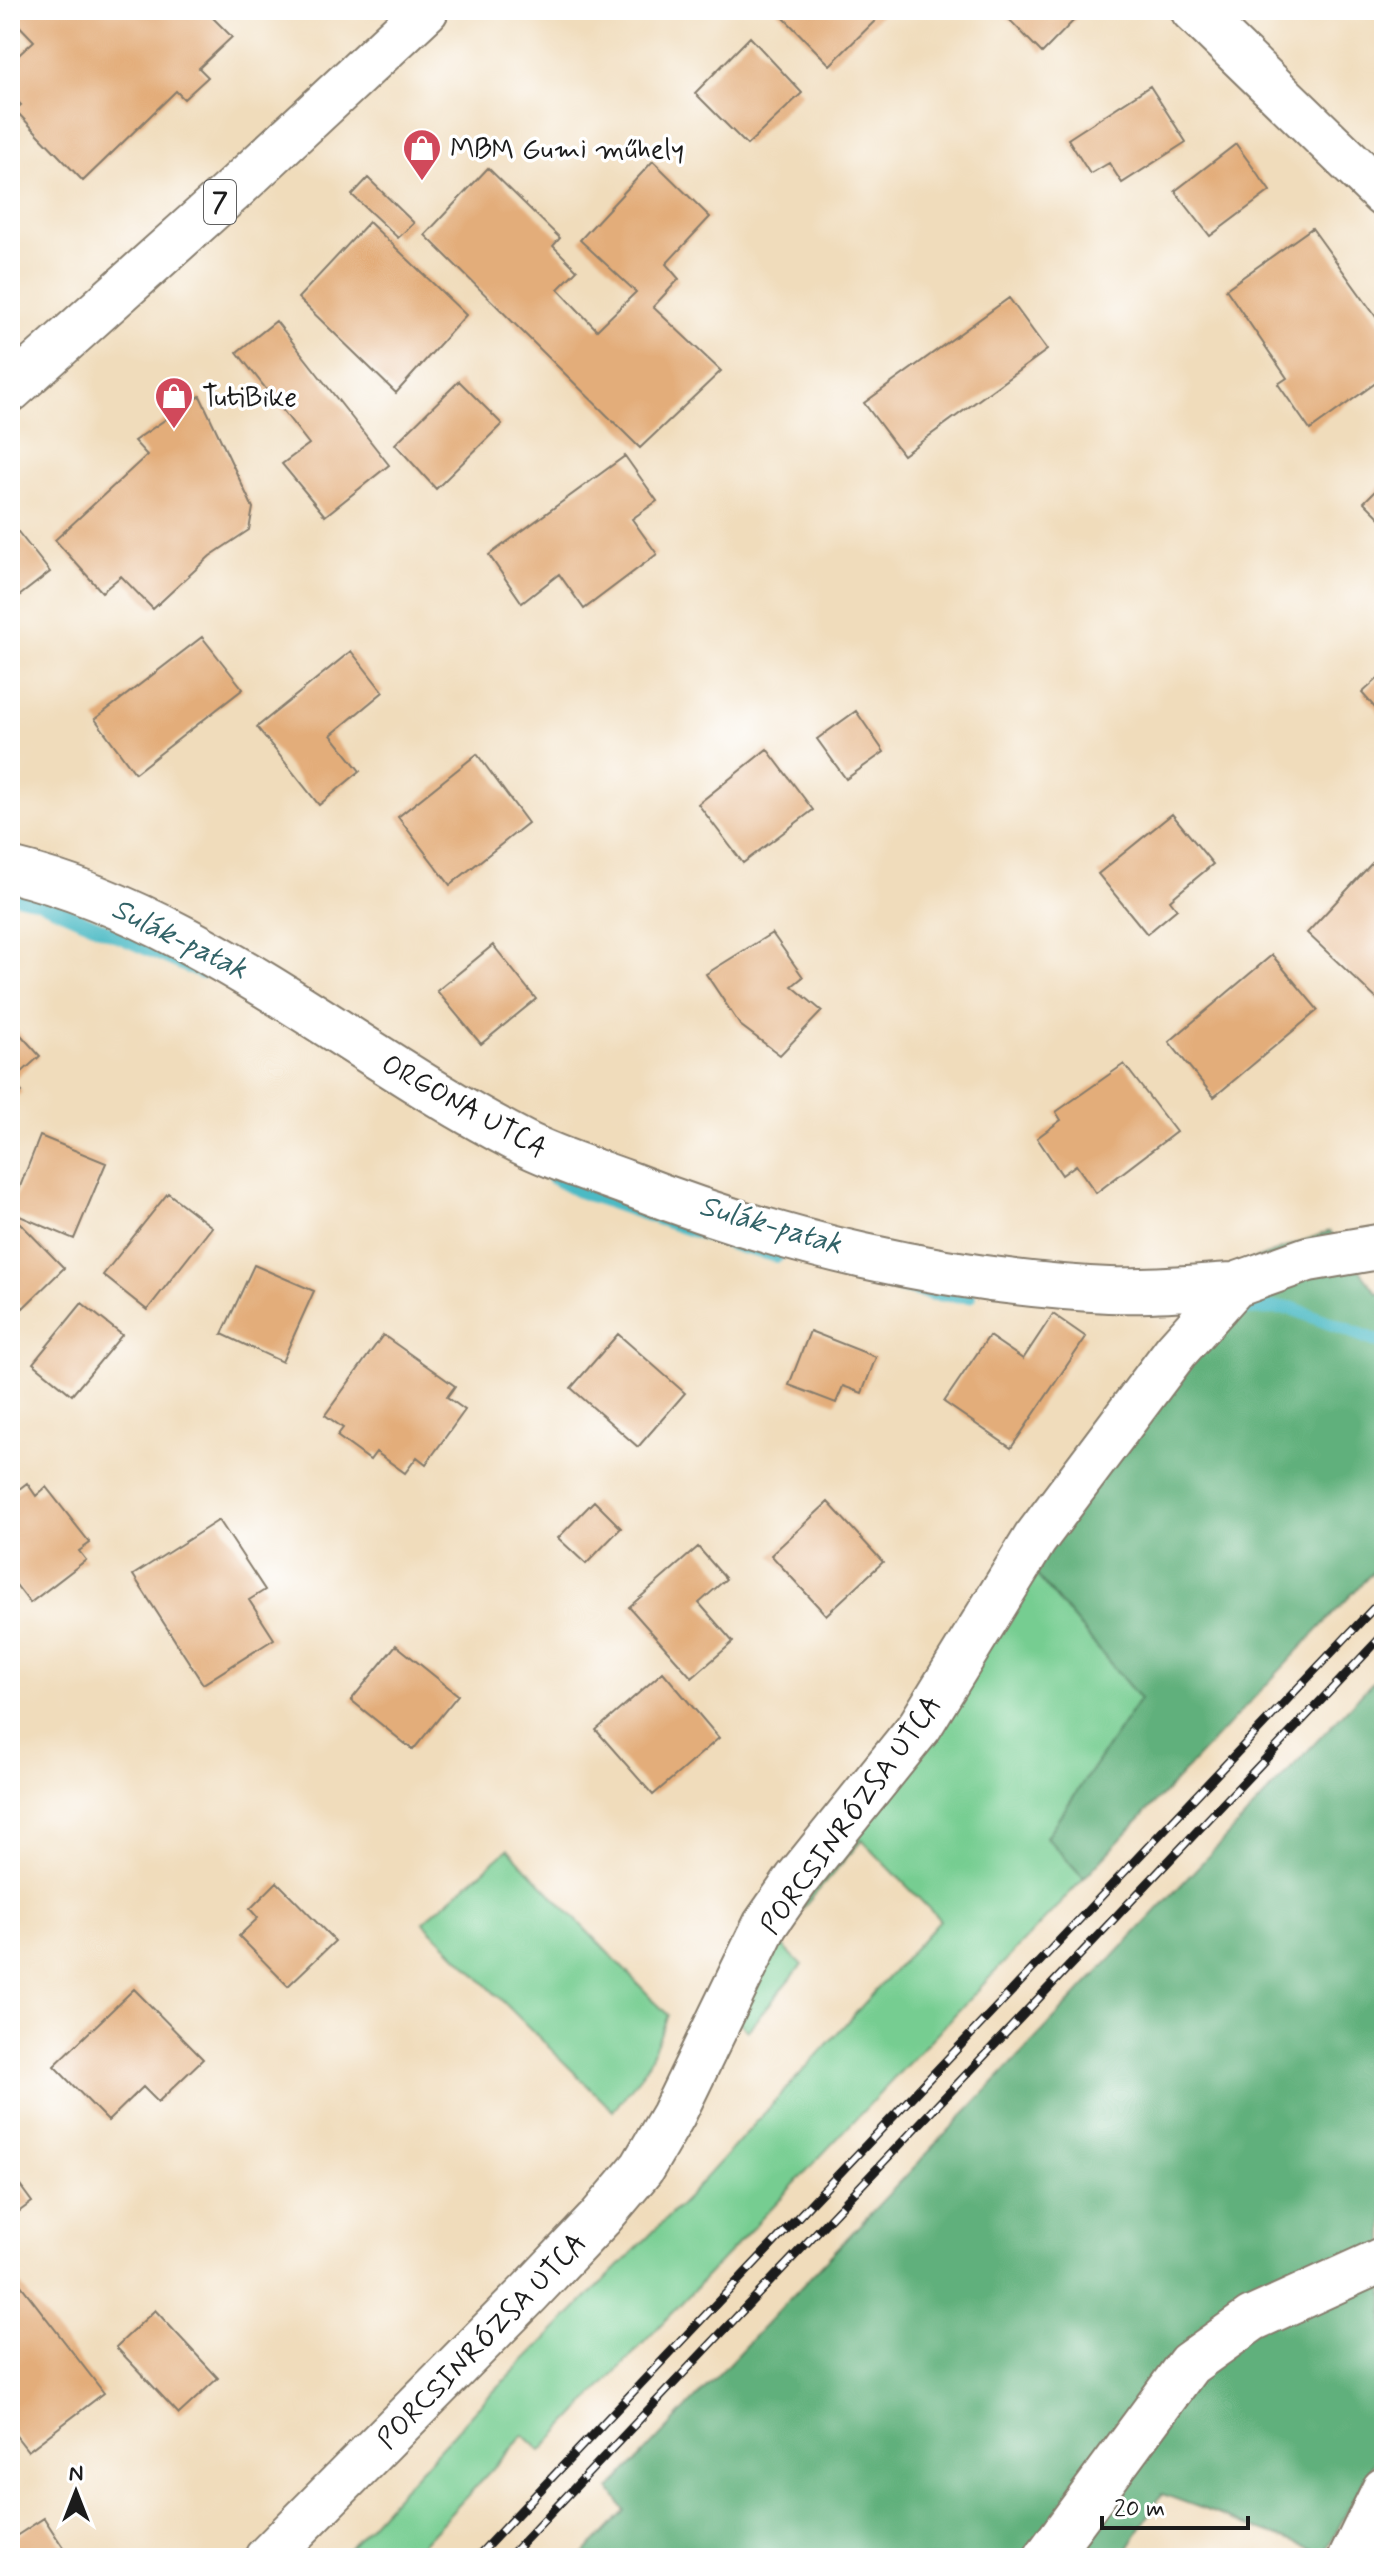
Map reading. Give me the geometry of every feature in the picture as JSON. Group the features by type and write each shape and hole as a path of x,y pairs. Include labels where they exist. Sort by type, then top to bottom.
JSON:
{"street":[{"name":"7","path":"10,390 232,191 426,10"},
{"path":"1193,10 1384,195"},
{"name":"ORGONA UTCA","path":"10,870 40,877 112,903 186,938 524,1143 682,1205 828,1248 975,1277 1111,1290 1235,1285"},
{"name":"PORCSINRÓZSA UTCA","path":"267,2558 529,2293 642,2168 673,2115 765,1925 797,1879 920,1726 1035,1539 1176,1351 1235,1285 1308,1259 1384,1246"},
{"path":"1046,2558 1189,2364 1252,2319 1384,2259"},
{"path":"1351,2558 1384,2490"}],"green space":[{"path":"1330,1231 1378,1294 1384,1292 1384,1560 1084,1878 1046,1837 1140,1699 1030,1567 1228,1269"},
{"path":"1030,1567 1140,1699 1046,1837 1084,1878 541,2451 524,2435 409,2558 339,2558 477,2408 690,2195 940,1920 862,1840 776,1939 802,1965 748,2030 733,2016 785,1909"},
{"path":"1384,1670 1384,2443 1325,2553 1162,2494 1122,2558 580,2558 625,2511 610,2489"},
{"path":"508,1849 668,2015 647,2067 613,2111 423,1922"}],"building":[{"path":"10,10 205,10 232,37 199,68 208,77 184,99 176,91 83,181 15,110 21,105 10,93 10,63 34,41 10,16"},
{"path":"776,10 886,10 830,65"},
{"path":"1000,10 1084,10 1042,53"},
{"path":"750,37 802,93 747,145 695,93"},
{"path":"1150,86 1186,142 1122,183 1109,163 1090,174 1068,139"},
{"path":"1236,144 1270,191 1210,236 1175,191"},
{"path":"653,161 710,217 666,264 679,279 653,307 721,371 640,448 425,235 488,168 560,238 553,246 577,270 558,289 597,330 636,292 580,240"},
{"path":"368,178 414,223 398,238 352,195"},
{"path":"369,222 466,315 396,393 298,298"},
{"path":"1312,228 1384,328 1384,377 1310,430 1278,384 1287,378 1226,289"},
{"path":"1009,298 1047,350 903,455 864,403"},
{"path":"276,321 389,465 325,516 282,464 309,444 237,352"},
{"path":"459,381 502,424 436,489 395,444"},
{"path":"200,396 253,508 249,530 210,556 153,609 121,576 102,592 55,540 147,455 134,441"},
{"path":"625,456 657,501 632,519 657,554 584,609 559,574 522,603 489,555"},
{"path":"1384,482 1384,522 1364,502"},
{"path":"15,528 50,572 10,603 10,532"},
{"path":"202,637 243,689 135,773 95,719"},
{"path":"351,651 383,692 331,735 360,771 319,805 257,727"},
{"path":"1384,673 1384,718 1362,693"},
{"path":"856,711 884,752 846,779 817,739"},
{"path":"767,749 813,810 743,863 698,804"},
{"path":"477,754 528,823 450,885 398,817"},
{"path":"1172,814 1213,864 1170,900 1177,909 1147,934 1098,874"},
{"path":"1374,861 1384,870 1384,1006 1307,933"},
{"path":"772,933 803,977 792,986 822,1011 780,1055 740,1025 706,974"},
{"path":"493,945 536,999 481,1044 437,991"},
{"path":"1272,955 1318,1010 1214,1097 1169,1042"},
{"path":"10,1023 40,1056 12,1081 22,1092 10,1103"},
{"path":"1124,1064 1176,1132 1096,1193 1076,1165 1062,1175 1037,1138 1061,1120 1056,1112"},
{"path":"40,1136 106,1163 74,1239 10,1212"},
{"path":"168,1193 212,1227 147,1310 103,1275"},
{"path":"15,1218 64,1268 23,1308 10,1296 10,1223"},
{"path":"254,1265 314,1291 282,1362 222,1334"},
{"path":"82,1303 122,1335 72,1395 33,1363"},
{"path":"1053,1314 1086,1337 1011,1448 944,1402 989,1336 1023,1359"},
{"path":"810,1331 876,1357 862,1393 843,1386 836,1403 789,1385"},
{"path":"618,1334 685,1393 638,1447 571,1388"},
{"path":"383,1335 455,1386 447,1397 465,1410 426,1464 417,1457 405,1473 376,1452 370,1460 337,1436 343,1428 325,1415"},
{"path":"27,1483 36,1496 46,1487 90,1543 79,1551 86,1560 30,1603 10,1577 10,1496"},
{"path":"594,1501 621,1528 586,1564 558,1538"},
{"path":"828,1502 883,1562 826,1615 771,1555"},
{"path":"219,1520 265,1590 249,1600 274,1639 203,1684 133,1575"},
{"path":"698,1547 726,1579 699,1603 733,1642 692,1678 629,1607"},
{"path":"396,1645 458,1695 413,1750 351,1700"},
{"path":"663,1672 719,1738 653,1795 596,1730"},
{"path":"277,1882 335,1941 288,1986 239,1936 258,1918 250,1909"},
{"path":"134,1989 203,2059 158,2102 143,2087 108,2121 54,2066"},
{"path":"10,2172 32,2202 10,2218"},
{"path":"10,2271 104,2393 28,2451 10,2428"},
{"path":"155,2310 218,2378 179,2414 116,2347"},
{"path":"44,2518 70,2558 10,2558 10,2540"}],"waterway":[{"name":"Sulák-patak","path":"10,895 39,901 202,973"},
{"name":"Sulák-patak","path":"552,1177 578,1191 738,1246 777,1256"},
{"name":"Sulák-patak","path":"887,1283 933,1294 969,1296"},
{"name":"Sulák-patak","path":"1236,1309 1291,1308 1384,1344"}],"railway":[{"path":"476,2558 1384,1597"},
{"path":"508,2558 1384,1634"}],"place":[{"name":"MBM Gumi műhely","path":"422,182"},
{"name":"TutiBike","path":"174,430"}]}
